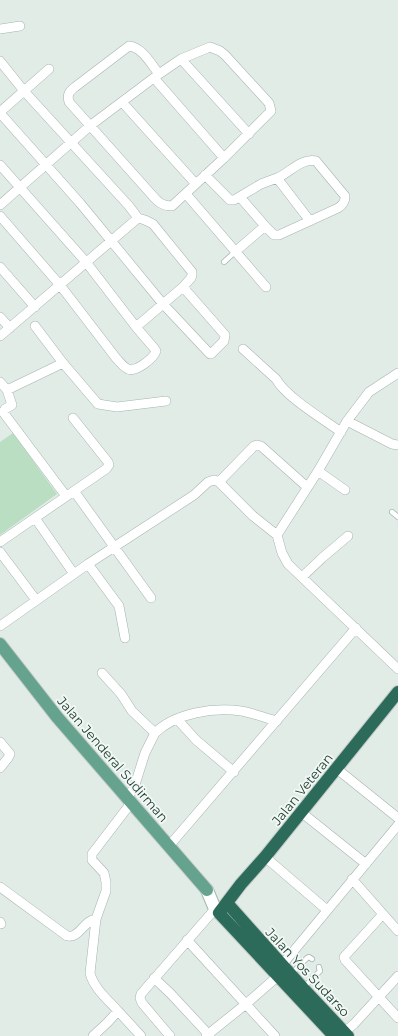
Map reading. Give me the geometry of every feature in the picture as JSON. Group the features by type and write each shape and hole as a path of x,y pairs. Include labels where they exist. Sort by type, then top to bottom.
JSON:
{"highway":[{"name":"Jalan Veteran","path":"217,911 227,903 398,692"},
{"name":"Jalan Yos Sudarso","path":"227,903 248,927 280,971 291,974 299,992"},
{"name":"Jalan Yos Sudarso","path":"217,911 235,930 280,971 342,1035"}],"main road":[{"name":"Jalan Jenderal Sudirman","path":"0,644 57,717 207,890"},
{"path":"207,890 227,903"},
{"path":"207,890 217,911"}],"street":[{"path":"0,29 20,26"},
{"path":"0,205 91,125 156,76 181,59 210,47 215,48 225,55 269,103 270,111 268,115 249,134 224,158 195,183 186,194 172,206 165,206 158,202 91,125 69,102 69,92 129,46 137,48 156,76 224,158"},
{"path":"181,59 249,134"},
{"path":"0,61 24,91 129,206 138,218 153,224 192,272 191,278 183,287 136,327"},
{"path":"49,69 0,112 112,240 163,304 211,354 224,341 225,335 183,287"},
{"path":"122,102 195,183"},
{"path":"205,175 230,200 234,200 261,184 277,178 302,163 310,160 316,161 345,196 345,200 338,208 279,235 274,235 240,197"},
{"path":"0,165 86,262 154,348 155,354 135,370 128,370 116,358 60,285 0,216"},
{"path":"277,178 310,221"},
{"path":"186,194 266,287"},
{"path":"0,336 138,218"},
{"path":"236,251 265,226"},
{"path":"0,267 35,307"},
{"path":"0,317 10,328"},
{"path":"35,326 63,363 98,404 117,407 166,401"},
{"path":"244,349 303,406 341,432"},
{"path":"6,390 63,363"},
{"path":"276,535 318,471 341,432 346,420 369,392 398,373"},
{"path":"0,382 6,390 12,405 5,409 4,412 66,496"},
{"path":"0,542 106,469 109,465 72,418"},
{"path":"346,420 392,444 398,445"},
{"path":"219,482 254,446 257,445 261,446 307,487"},
{"path":"318,471 346,490"},
{"path":"0,626 88,564 194,495 208,482 214,480 219,482 253,516 276,535 282,553 288,564 398,669"},
{"path":"74,491 151,598"},
{"path":"35,518 74,574"},
{"path":"302,577 348,536"},
{"path":"0,552 36,600"},
{"path":"88,564 119,606 125,638"},
{"path":"169,846 356,628"},
{"path":"102,673 121,694 132,711 155,734"},
{"path":"141,1036 91,980 90,973 96,919 106,891 104,874 92,860 92,854 129,800 145,753 155,734 162,726 177,719 210,710 242,711 277,721"},
{"path":"177,719 196,740 234,772"},
{"path":"0,742 10,754 0,768"},
{"path":"337,768 398,818"},
{"path":"301,812 366,864"},
{"path":"154,978 170,993 208,1036 246,1004 280,971 327,910 398,824"},
{"path":"265,857 327,910"},
{"path":"352,879 398,931"},
{"path":"0,887 66,936 73,936 89,921 96,919"},
{"path":"170,1036 140,1000 141,994 187,940 217,911"},
{"path":"383,914 344,957 345,960 398,1018"},
{"path":"187,940 275,1036"},
{"path":"342,1035 379,998 398,976"},
{"path":"93,1036 118,1011"}],"lane":[{"path":"224,262 236,251"},
{"path":"392,512 398,517"},
{"path":"291,974 307,958 312,959"},
{"path":"299,992 320,971 319,967"}],"green space":[{"path":"13,433 57,494 0,535 0,442"}]}
